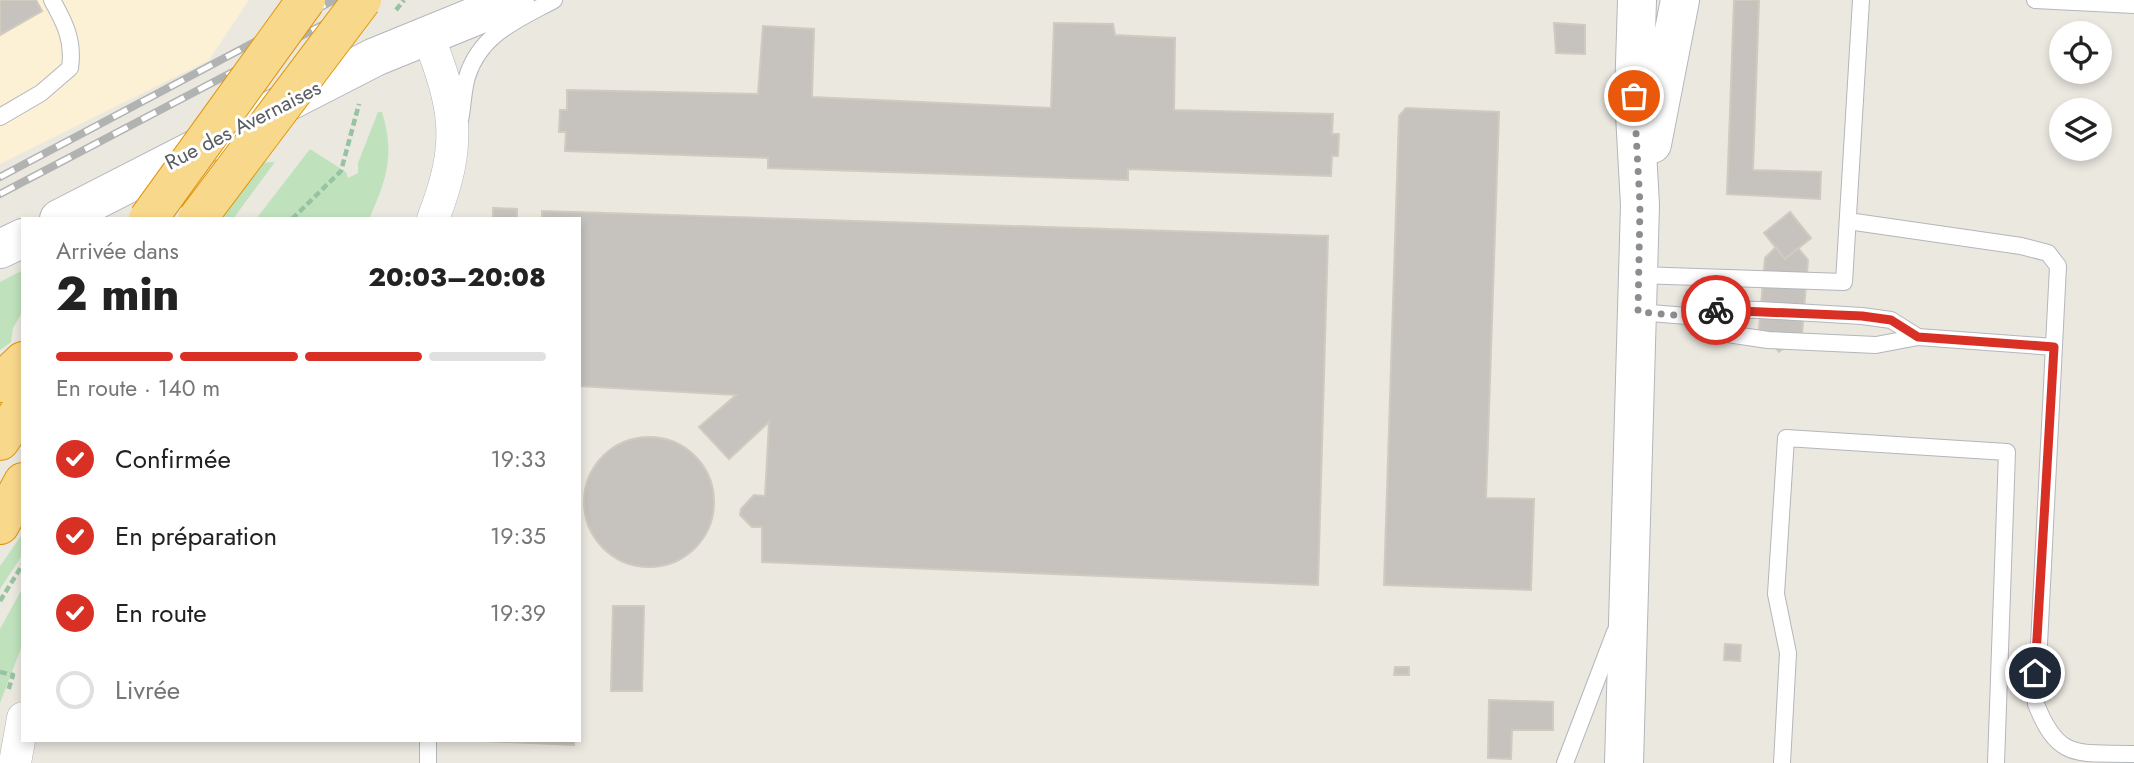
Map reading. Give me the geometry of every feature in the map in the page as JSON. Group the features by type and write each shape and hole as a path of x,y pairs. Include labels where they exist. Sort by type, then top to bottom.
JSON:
{"highway":[{"path":"149,217 306,0"},
{"path":"199,217 362,0"},
{"path":"0,383 21,363"},
{"path":"0,441 21,408"},
{"path":"0,525 21,486"}],"street":[{"name":"Rue des Avernaises","path":"427,33 483,0"},
{"name":"Rue des Avernaises","path":"63,217 375,57 427,33 515,0"},
{"path":"1625,763 1640,205 1634,96 1639,0 1679,4 1640,205"},
{"path":"427,33 452,102 454,143 445,188 434,217"},
{"path":"0,249 21,239"},
{"path":"15,763 21,729"}],"lane":[{"path":"0,117 41,93 70,68 73,48 64,21 52,0"},
{"path":"454,143 466,94 465,81 482,45 513,20 554,0"},
{"path":"1638,293 1844,282 1861,0"},
{"path":"2035,0 2134,5"},
{"path":"1848,221 2021,246 2048,253 2058,266 2036,704 2048,734 2071,752 2134,754"},
{"path":"1638,293 1687,316 1702,330 1768,340 1876,345 1918,337 2054,347"},
{"path":"1687,316 1703,310 1862,316 1891,320 1918,337"},
{"path":"1782,763 1788,653 1776,594 1786,438 2007,452 1996,763"},
{"path":"1565,763 1631,590"},
{"path":"428,742 428,763"}],"path":[{"path":"294,217 341,171 375,57"},
{"path":"0,601 21,567"}],"shaded area":[{"path":"0,0 249,0 209,60 0,164"}],"green space":[{"path":"378,112 382,112 388,141 387,167 370,217 258,217 310,149 346,172 348,178 358,173 358,163"},
{"path":"275,162 234,217 222,217 256,163"},
{"path":"21,271 21,314 13,328 11,342 0,350 0,282"},
{"path":"21,536 21,557 0,589 0,566"},
{"path":"21,591 21,648 0,703 0,629"}],"building":[{"path":"0,0 36,0 42,11 0,35"},
{"path":"1734,0 1759,0 1753,170 1821,172 1820,199 1727,194"},
{"path":"1054,23 1113,24 1115,35 1175,38 1174,110 1333,114 1332,134 1339,134 1338,156 1332,156 1331,176 1128,169 1128,180 768,168 768,158 565,151 566,132 559,132 560,110 567,110 567,90 758,94 763,26 814,29 812,97 1051,108"},
{"path":"1554,23 1585,25 1585,54 1556,53"},
{"path":"1406,108 1499,112 1486,498 1534,499 1531,590 1384,585 1399,116"},
{"path":"493,208 517,209 517,217 493,217"},
{"path":"542,211 1328,236 1318,585 762,562 762,527 752,527 740,515 741,509 754,495 765,496 769,422 729,459 699,427 736,395 581,386 581,217 542,217"},
{"path":"1790,212 1811,238 1785,259 1764,233"},
{"path":"1776,247 1785,259 1798,248 1808,260 1802,334 1779,352 1759,329 1765,258"},
{"path":"649,437 674,442 695,456 709,477 714,502 709,527 695,548 674,562 649,567 624,562 603,548 589,527 584,502 589,477 603,456 624,442"},
{"path":"613,606 644,606 642,691 611,691"},
{"path":"1725,644 1741,645 1740,661 1724,660"},
{"path":"1395,667 1409,667 1409,675 1394,675"},
{"path":"1489,700 1553,702 1553,730 1512,730 1511,759 1488,758"},
{"path":"507,742 574,742 574,745"}],"railway":[{"path":"0,177 334,0"},
{"path":"0,194 370,0"}],"way so far":[{"path":"1634,96 1640,205 1638,312 1687,316 1703,310 1716,310"}],"route":[{"path":"1716,310 1862,316 1891,320 1918,337 2054,347 2035,673"}]}
